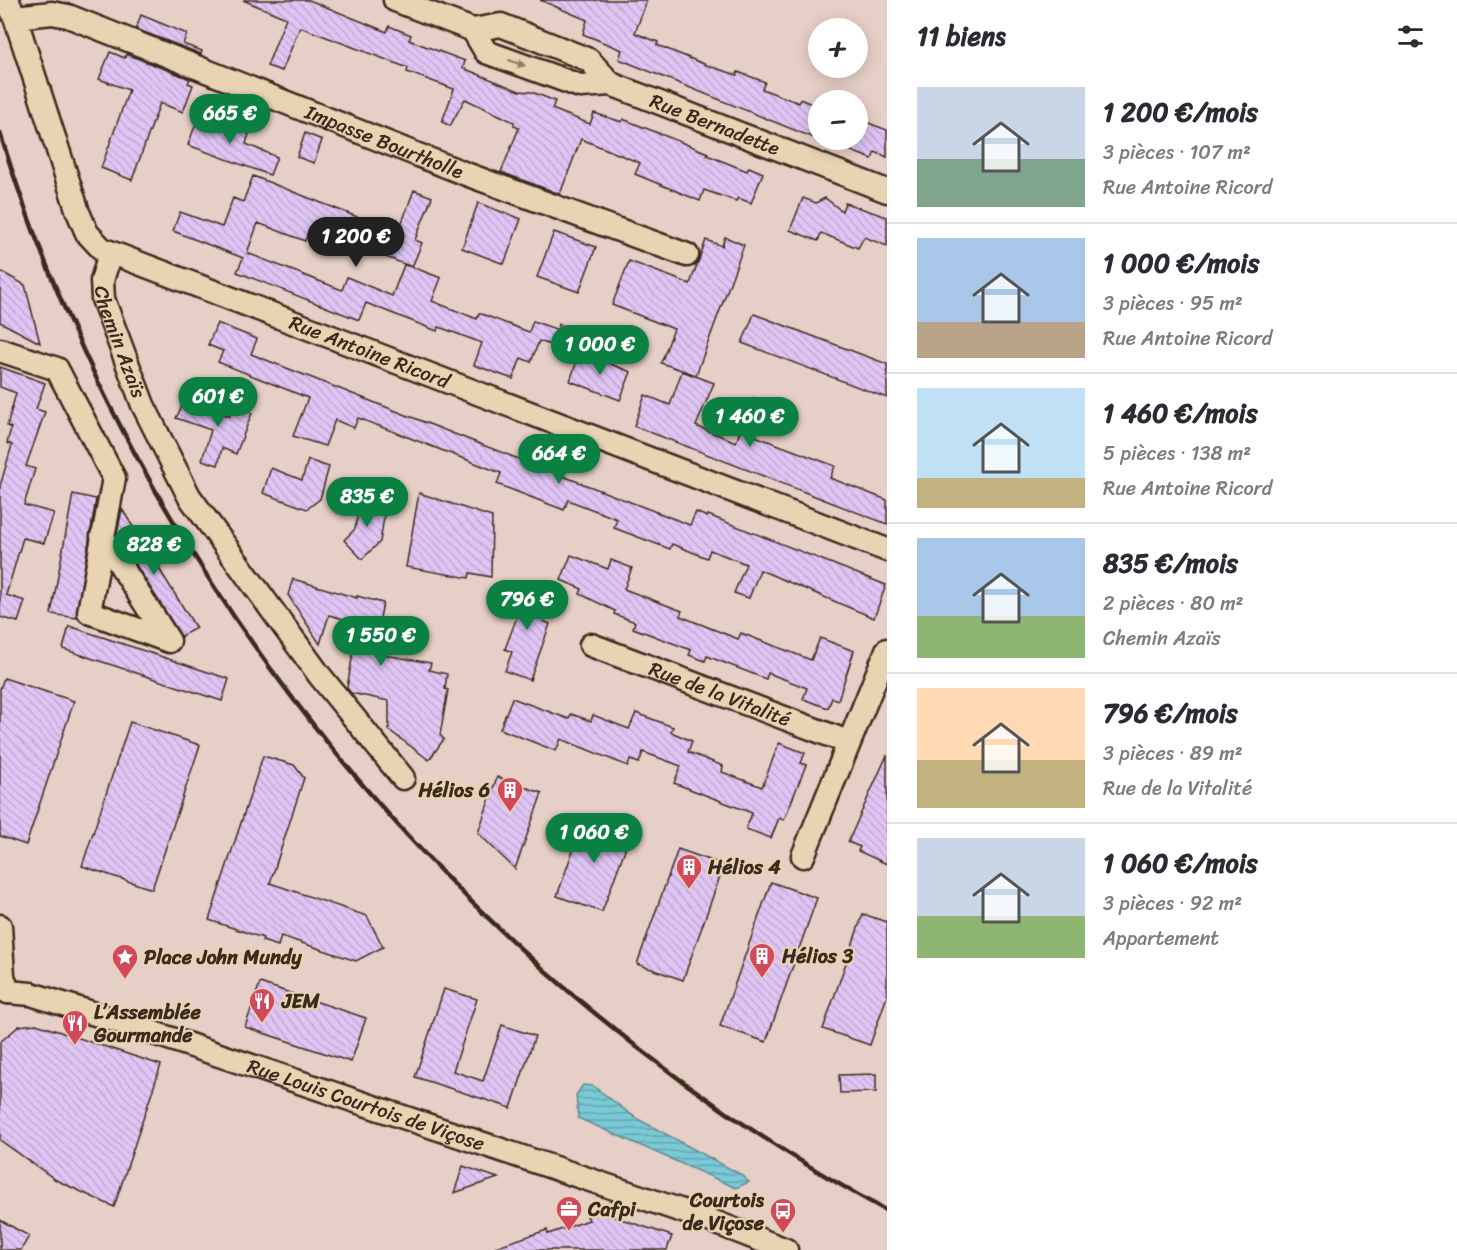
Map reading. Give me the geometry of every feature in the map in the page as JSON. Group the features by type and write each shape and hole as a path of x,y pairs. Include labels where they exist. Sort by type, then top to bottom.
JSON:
{"street":[{"name":"Rue Bernadette","path":"394,0 473,30 501,25 589,60 611,84"},
{"name":"Rue Antoine Ricord","path":"11,8 83,224 94,243 110,253 887,550"},
{"name":"Impasse Bourtholle","path":"11,8 68,16 466,174 687,255"},
{"name":"Rue Bernadette","path":"473,30 486,52 580,86 611,84 887,191"},
{"name":"Chemin Azaïs","path":"110,253 102,281 103,299 142,405 189,496 320,676 403,778"},
{"path":"0,350 57,369 114,478 102,536 89,612 169,641 102,536"},
{"name":"Rue de la Vitalité","path":"591,645 848,742"},
{"path":"803,856 845,758 848,742 887,650"},
{"name":"Rue Louis Courtois de Viçose","path":"0,926 4,994 31,994 128,1024 709,1220 786,1250"}],"water":[{"path":"583,1085 593,1086 636,1118 740,1174 749,1182 736,1188 578,1118 576,1095"}],"building":[{"path":"243,0 309,0 387,32 389,26 411,35 409,40 465,61 463,68 519,91 532,92 555,101 552,109 590,124 594,113 622,122 623,119 747,171 749,167 763,173 751,203 738,198 736,201 704,190 700,201 635,174 640,163 581,139 560,194 501,172 519,128 514,126 514,122 465,99 450,126 442,122 454,89 407,72 408,68 300,27 282,71 267,66 286,18"},
{"path":"540,0 647,0 635,33 658,42 657,45 709,66 737,75 738,72 765,82 762,89 799,103 800,99 808,102 808,136 619,59 622,50 583,34 587,20"},
{"path":"141,15 187,34 183,44 202,51 201,54 136,29"},
{"path":"110,52 125,58 126,54 190,79 188,83 193,85 183,112 160,103 132,180 101,168 129,90 99,79"},
{"path":"199,115 249,134 246,144 277,157 270,175 188,145"},
{"path":"868,123 887,130 887,157 875,152 872,159 849,150 868,150"},
{"path":"305,133 322,140 314,163 297,157"},
{"path":"253,176 398,233 414,190 432,197 415,240 422,243 412,267 441,278 432,301 477,319 479,313 529,332 533,321 558,330 559,324 579,331 571,352 539,341 531,362 521,358 513,379 474,365 482,343 439,327 437,331 366,303 359,320 237,272 243,258 173,231 180,212 222,227 233,198 243,202","holes":["258,223 305,241 310,228 412,267 404,265 392,296 347,277 342,290 247,253"]},
{"path":"803,198 816,203 825,198 842,211 845,203 887,217 887,246 864,237 858,248 821,233 818,241 790,230"},
{"path":"478,203 521,219 504,264 462,248"},
{"path":"554,232 596,247 579,292 537,277"},
{"path":"725,237 744,245 696,375 661,363 674,329 612,305 629,261 690,284 706,240 722,246"},
{"path":"0,271 25,285 40,343 0,322"},
{"path":"754,314 887,364 887,398 742,343"},
{"path":"217,323 257,339 251,354 480,444 690,525 696,512 707,517 708,515 886,585 874,618 760,570 749,598 734,593 746,564 710,550 707,558 672,544 670,549 614,528 617,519 568,500 564,510 497,484 501,473 358,418 354,428 335,420 325,446 293,436 308,398 218,362 223,351 208,345"},
{"path":"580,352 631,372 620,400 570,381"},
{"path":"0,367 45,383 36,409 45,412 26,466 35,469 24,505 54,513 44,543 23,538 6,595 25,601 18,622 0,617 0,486 12,445 7,443 11,428 7,426 16,393 0,387"},
{"path":"682,371 714,383 696,426 736,442 753,398 769,404 755,436 835,466 830,478 887,500 887,524 634,426 645,395 670,405"},
{"path":"184,402 230,416 225,404 252,413 236,454 222,448 218,465 202,460 211,430 176,418"},
{"path":"308,460 329,467 320,499 307,509 263,493 271,468 302,480"},
{"path":"419,493 492,517 491,577 470,573 469,578 406,567"},
{"path":"73,494 96,499 76,618 51,614"},
{"path":"360,501 386,505 380,542 362,559 344,540 355,529"},
{"path":"122,509 196,628 181,636 117,535"},
{"path":"571,555 608,569 611,560 632,568 624,589 682,611 680,616 738,639 741,633 811,660 820,638 854,651 838,700 832,698 828,708 803,699 807,688 768,673 766,679 707,656 705,661 689,655 691,650 633,628 635,622 614,614 615,611 580,594 582,589 561,580"},
{"path":"293,579 357,598 357,596 383,603 373,653 431,663 429,670 447,674 445,689 448,690 440,735 444,739 429,760 389,730 389,701 351,693 347,688 358,623 329,615 320,644 288,595"},
{"path":"522,581 548,591 540,612 545,614 543,621 550,624 530,680 505,671 512,652 505,649 521,606 514,603"},
{"path":"69,626 229,679 222,701 63,649"},
{"path":"4,678 74,701 26,845 0,836 0,689"},
{"path":"512,698 569,719 571,714 591,721 593,715 629,729 636,713 673,727 671,732 692,741 688,752 723,766 722,772 762,787 779,743 805,753 801,763 806,765 784,820 779,818 771,838 746,829 752,813 674,783 681,766 643,752 639,763 630,760 628,766 561,739 556,751 500,729"},
{"path":"130,722 200,745 152,889 82,866"},
{"path":"887,755 887,864 858,851 860,847 848,842"},
{"path":"263,756 294,765 304,778 270,883 367,916 383,947 356,961 281,936 278,946 262,941 263,938 209,920"},
{"name":"Hélios 6","path":"497,777 542,793 515,869 478,833"},
{"path":"585,816 631,833 602,912 557,896"},
{"name":"Hélios 4","path":"678,849 724,865 683,980 637,964"},
{"name":"Hélios 3","path":"771,882 817,898 766,1042 720,1026"},
{"path":"863,914 887,922 887,996 870,1045 823,1029"},
{"path":"260,983 366,1018 351,1062 245,1027"},
{"path":"444,989 477,999 453,1071 483,1081 502,1025 535,1036 511,1108 415,1077"},
{"path":"36,1024 161,1065 114,1207 56,1180 0,1140 0,1042 19,1026"},
{"path":"876,1074 876,1092 840,1093 839,1075"},
{"path":"463,1166 498,1178 454,1193"},
{"path":"600,1212 672,1236 667,1250 495,1250 495,1247 547,1230 548,1234 589,1220 587,1216"},
{"path":"0,1220 29,1236 21,1250 0,1250"}],"railway":[{"path":"0,133 61,300 139,461 232,614 340,758 460,890 592,1011 735,1118 887,1211"}],"place":[{"name":"Hélios 6","path":"510,813"},
{"name":"Hélios 4","path":"689,890"},
{"name":"Hélios 3","path":"762,979"},
{"name":"Place John Mundy","path":"125,980"},
{"name":"JEM","path":"262,1024"},
{"name":"L’Assemblée Gourmande","path":"75,1046"},
{"name":"Cafpi","path":"569,1232"},
{"name":"Courtois de Viçose","path":"783,1234"}]}
